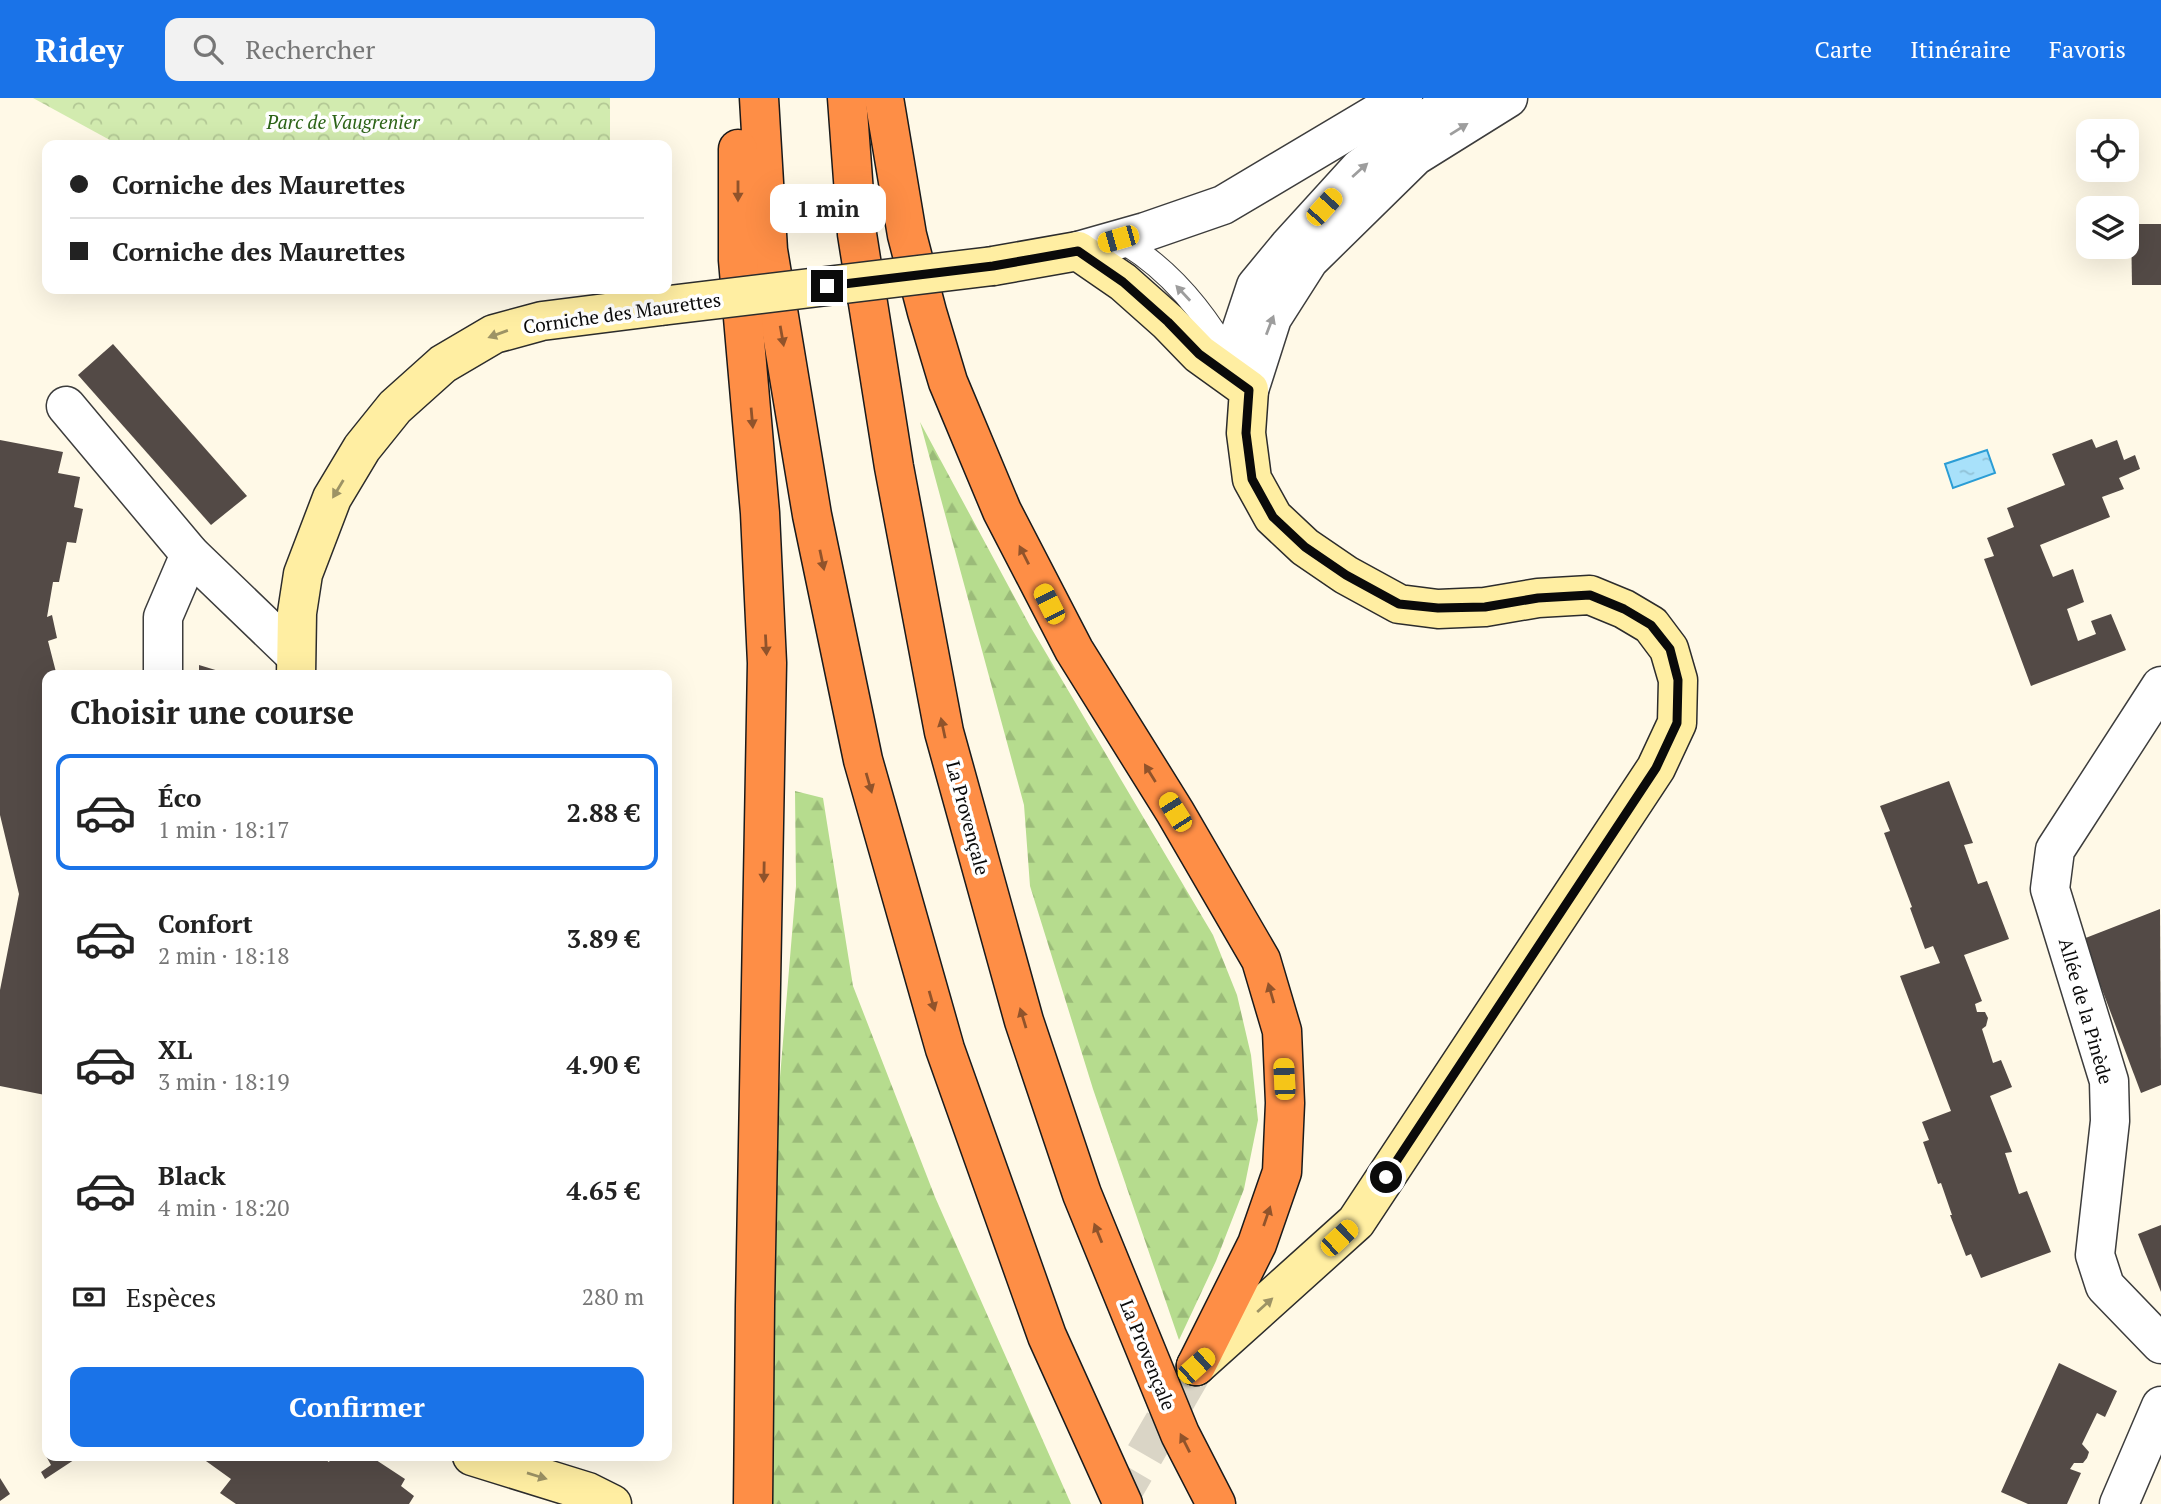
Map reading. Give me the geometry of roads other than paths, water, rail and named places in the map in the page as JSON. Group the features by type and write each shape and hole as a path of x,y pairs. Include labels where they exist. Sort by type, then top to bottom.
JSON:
{"highway":[{"path":"738,98 738,260 760,513 767,663 753,1504"},
{"path":"759,98 768,250 813,514 863,760 950,1062 1047,1336 1123,1504"},
{"name":"La Provençale","path":"847,98 857,234 894,467 944,732 1024,1021 1082,1194 1180,1434 1216,1504"},
{"path":"884,98 907,235 931,324 948,382 1002,511 1073,650 1175,812 1261,960 1282,1031 1285,1103 1282,1172 1257,1244 1196,1366"}],"street":[{"path":"1078,251 1223,205 1403,98"},
{"path":"1249,390 1237,343 1256,286 1360,168 1456,98"},
{"path":"1196,1366 1356,1222 1656,768 1677,723 1678,680 1670,649 1651,625 1624,609 1590,595 1538,598 1485,607 1438,608 1399,604 1346,575 1305,547 1273,517 1252,479 1246,433 1249,390 1272,318 1309,260 1415,156 1508,98"},
{"path":"1078,251 1133,218 1326,144"},
{"path":"1078,251 1123,282 1199,354 1249,390"},
{"name":"Corniche des Maurettes","path":"295,665 297,613 303,575 332,498 362,448 395,407 443,364 494,334 542,320 993,266 1078,251"},
{"path":"66,406 190,554 295,665"},
{"path":"163,670 163,617 190,554"},
{"name":"Allée de la Pinède","path":"2161,686 2055,850 2050,889 2109,1081 2110,1121 2095,1255 2105,1286 2161,1344"},
{"path":"2119,1504 2161,1406"},
{"path":"488,1461 588,1492 612,1504"}],"lane":[{"path":"1118,239 1142,252 1202,313 1249,390"}],"water":[{"path":"1987,450 1995,473 1953,488 1945,464"}],"tunnel":[{"path":"1116,1504 1196,1366"}],"park label":[{"name":"Parc de Vaugrenier","path":"343,122"}]}
